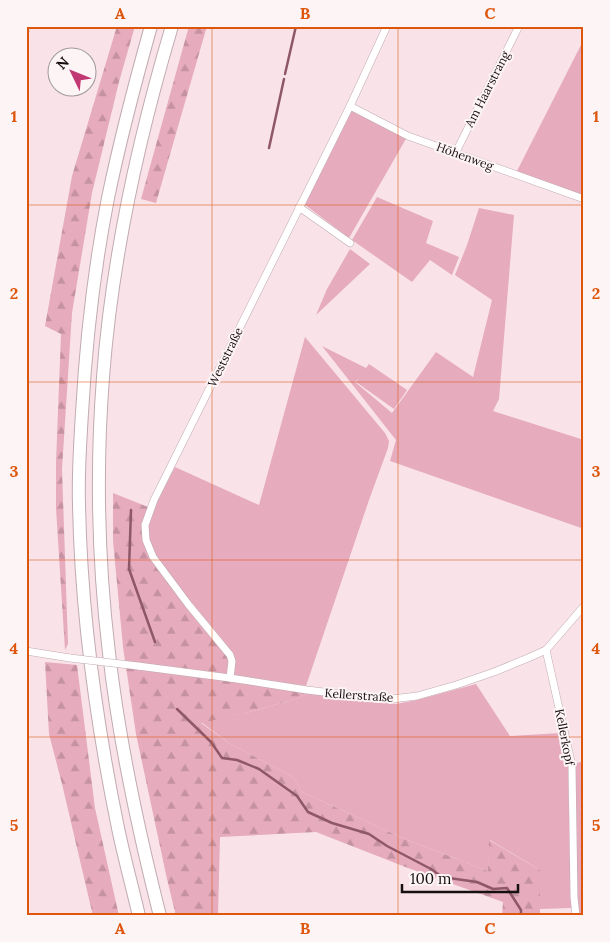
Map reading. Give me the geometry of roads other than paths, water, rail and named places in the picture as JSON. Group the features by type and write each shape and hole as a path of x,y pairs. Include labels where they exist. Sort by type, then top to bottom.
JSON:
{"highway":[{"path":"139,916 118,829 102,739 84,612 79,503 79,456 88,325 96,263 121,141 151,26"},
{"path":"160,916 139,830 115,702 108,653 100,555 99,460 103,378 112,294 128,198 172,26"}],"street":[{"name":"Weststraße","path":"230,678 232,661 230,655 153,558 146,540 145,525 154,500 350,106 387,26"},
{"name":"Am Haarstrang","path":"456,152 519,26"},
{"name":"Höhenweg","path":"350,106 408,136 584,199"},
{"path":"299,207 350,243"},
{"name":"Kellerstraße","path":"26,651 230,678 317,692 392,699 417,696 456,685 546,650 584,606"},
{"name":"Kellerkopf","path":"546,650 572,766 576,916"}],"waterway":[{"path":"285,74 296,26"},
{"path":"269,148 284,79"},
{"path":"131,510 129,569 155,642"},
{"path":"177,709 211,742 222,758 237,760 259,769 297,796 308,812 332,823 369,834 442,877 477,882 493,889 507,888 521,910 521,916"}]}
